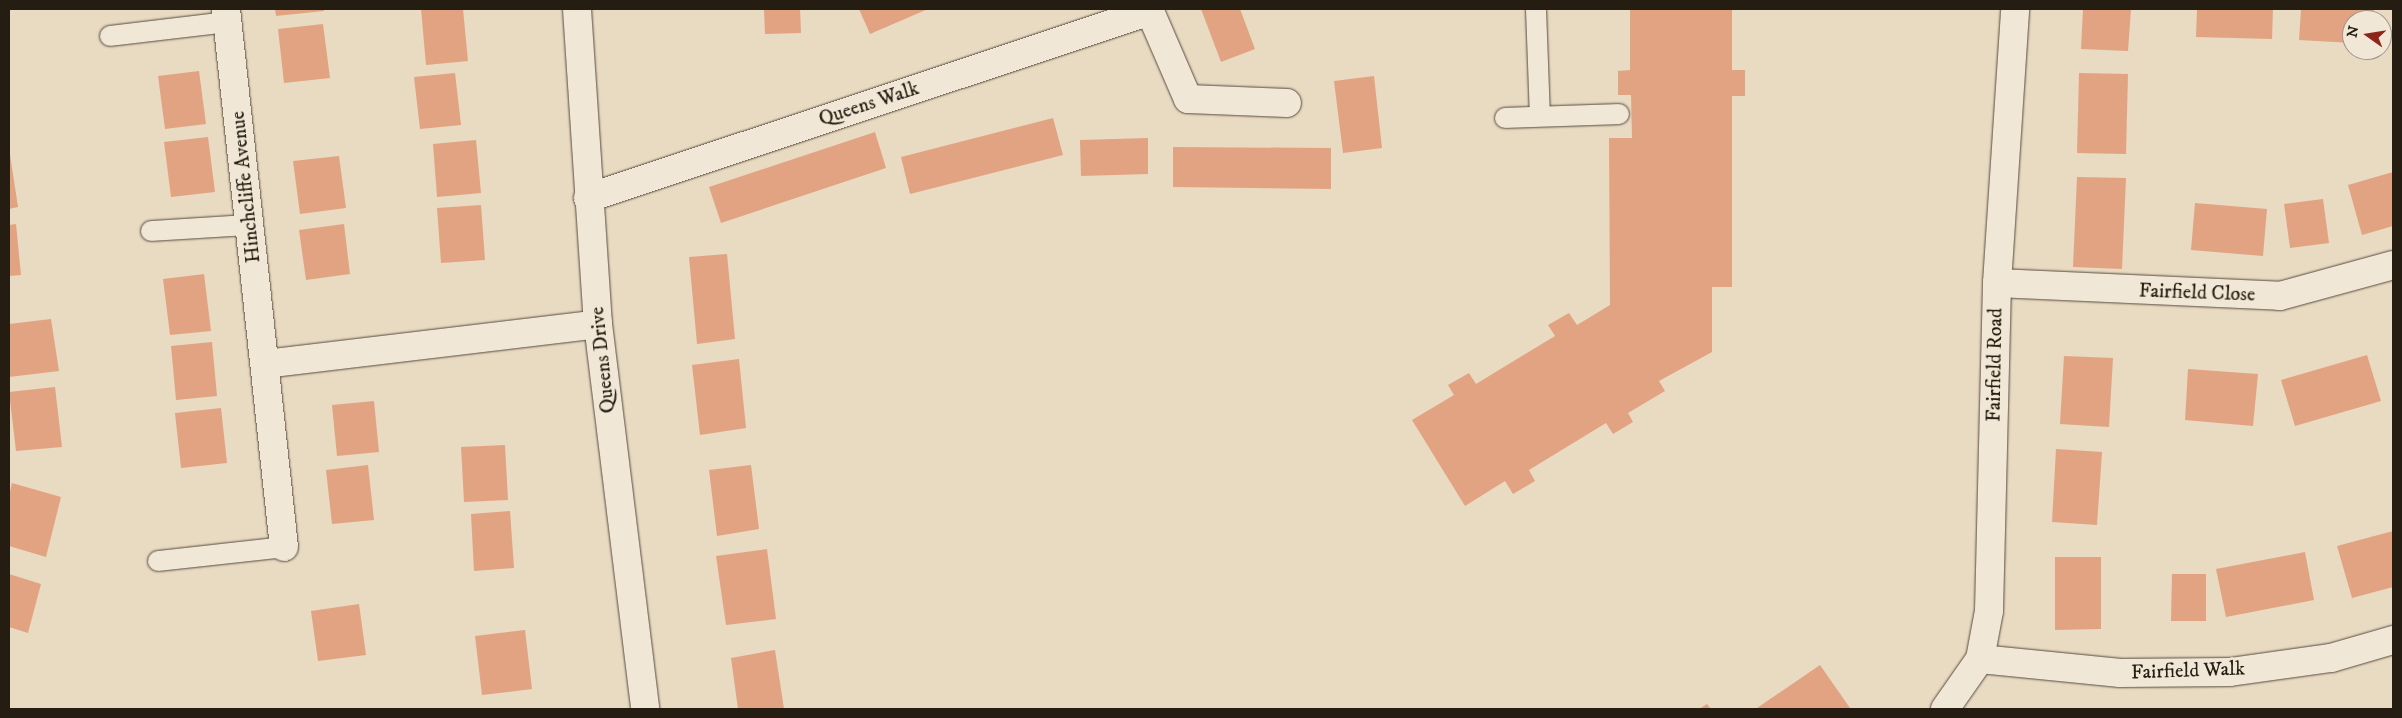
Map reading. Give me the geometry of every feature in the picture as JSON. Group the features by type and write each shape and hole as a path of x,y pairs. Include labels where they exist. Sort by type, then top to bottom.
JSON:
{"street":[{"name":"Queens Drive","path":"577,9 588,198 598,324 645,709"},
{"name":"Fairfield Road","path":"1945,709 1980,659 1989,611 1997,283 2015,9"},
{"name":"Queens Walk","path":"588,198 1149,10"},
{"path":"1149,10 1188,99 1287,103"},
{"name":"Hinchcliffe Avenue","path":"227,15 266,364 284,547"},
{"name":"Fairfield Close","path":"1997,283 2280,296 2393,265"},
{"path":"266,364 598,324"},
{"name":"Fairfield Walk","path":"1980,659 2120,672 2230,672 2331,658 2393,640"}],"lane":[{"path":"1536,9 1540,116"},
{"path":"110,36 227,15"},
{"path":"1505,118 1619,114"},
{"path":"151,231 250,225"},
{"path":"158,561 284,547"}],"building":[{"path":"275,9 324,9 324,11 276,16"},
{"path":"421,9 463,9 468,61 426,65"},
{"path":"764,9 800,9 801,33 765,34"},
{"path":"859,9 928,9 870,34"},
{"path":"1201,9 1240,9 1255,49 1221,62"},
{"path":"1630,9 1732,9 1732,70 1745,70 1745,96 1732,96 1732,287 1712,287 1712,352 1659,381 1665,391 1628,413 1633,422 1613,434 1606,423 1529,470 1535,481 1513,494 1505,481 1465,506 1412,420 1454,395 1448,385 1469,373 1476,384 1555,336 1548,325 1569,313 1577,325 1610,305 1609,138 1632,138 1631,95 1618,95 1618,71 1630,70"},
{"path":"2083,9 2131,9 2128,51 2081,49"},
{"path":"2197,9 2273,9 2272,39 2196,37"},
{"path":"2301,9 2374,9 2342,10 2342,42 2299,40"},
{"path":"323,24 330,78 284,83 278,29"},
{"path":"199,71 206,124 165,129 158,76"},
{"path":"455,73 461,125 420,129 414,77"},
{"path":"2079,73 2128,74 2126,154 2077,153"},
{"path":"1374,76 1382,148 1343,153 1334,81"},
{"path":"1053,118 1063,155 910,194 901,157"},
{"path":"875,132 886,168 721,223 709,187"},
{"path":"208,137 215,192 171,197 164,142"},
{"path":"1148,138 1148,174 1081,176 1080,140"},
{"path":"476,140 481,193 437,197 433,144"},
{"path":"1173,147 1331,148 1331,189 1173,187"},
{"path":"9,148 18,207 9,209"},
{"path":"339,156 346,208 300,214 293,161"},
{"path":"2393,172 2393,226 2362,235 2348,185"},
{"path":"2077,177 2126,178 2122,269 2073,267"},
{"path":"2323,199 2329,243 2290,248 2284,204"},
{"path":"2195,203 2267,209 2263,256 2191,250"},
{"path":"481,205 485,260 441,263 437,208"},
{"path":"16,224 21,275 9,276 9,225"},
{"path":"344,224 350,274 306,280 299,230"},
{"path":"727,254 735,339 697,344 689,257"},
{"path":"204,274 211,331 170,335 163,279"},
{"path":"51,319 59,371 9,377 9,324"},
{"path":"212,342 217,396 176,400 171,346"},
{"path":"2367,355 2381,401 2295,426 2281,380"},
{"path":"2064,356 2113,358 2109,427 2060,424"},
{"path":"739,359 746,428 700,435 692,365"},
{"path":"2188,369 2258,374 2253,426 2185,420"},
{"path":"55,387 62,447 16,451 9,392"},
{"path":"374,401 379,452 337,456 332,405"},
{"path":"221,408 227,463 181,468 175,413"},
{"path":"505,445 508,500 464,502 461,447"},
{"path":"2056,449 2102,452 2097,525 2052,522"},
{"path":"368,465 374,520 332,524 326,470"},
{"path":"751,465 759,529 717,536 709,470"},
{"path":"12,483 61,497 46,557 9,546 9,496"},
{"path":"510,511 514,568 474,571 471,514"},
{"path":"2393,531 2393,587 2352,598 2337,546"},
{"path":"767,549 776,619 726,625 716,556"},
{"path":"2305,552 2314,600 2226,617 2216,569"},
{"path":"2055,557 2101,557 2101,629 2055,630"},
{"path":"9,574 41,584 28,633 9,627"},
{"path":"2172,574 2206,574 2206,621 2171,621"},
{"path":"359,604 366,655 318,661 311,611"},
{"path":"525,630 532,689 482,695 475,636"},
{"path":"775,650 784,709 738,709 731,658"},
{"path":"1820,665 1850,708 1757,708"},
{"path":"1707,704 1711,709 1699,709"}]}
